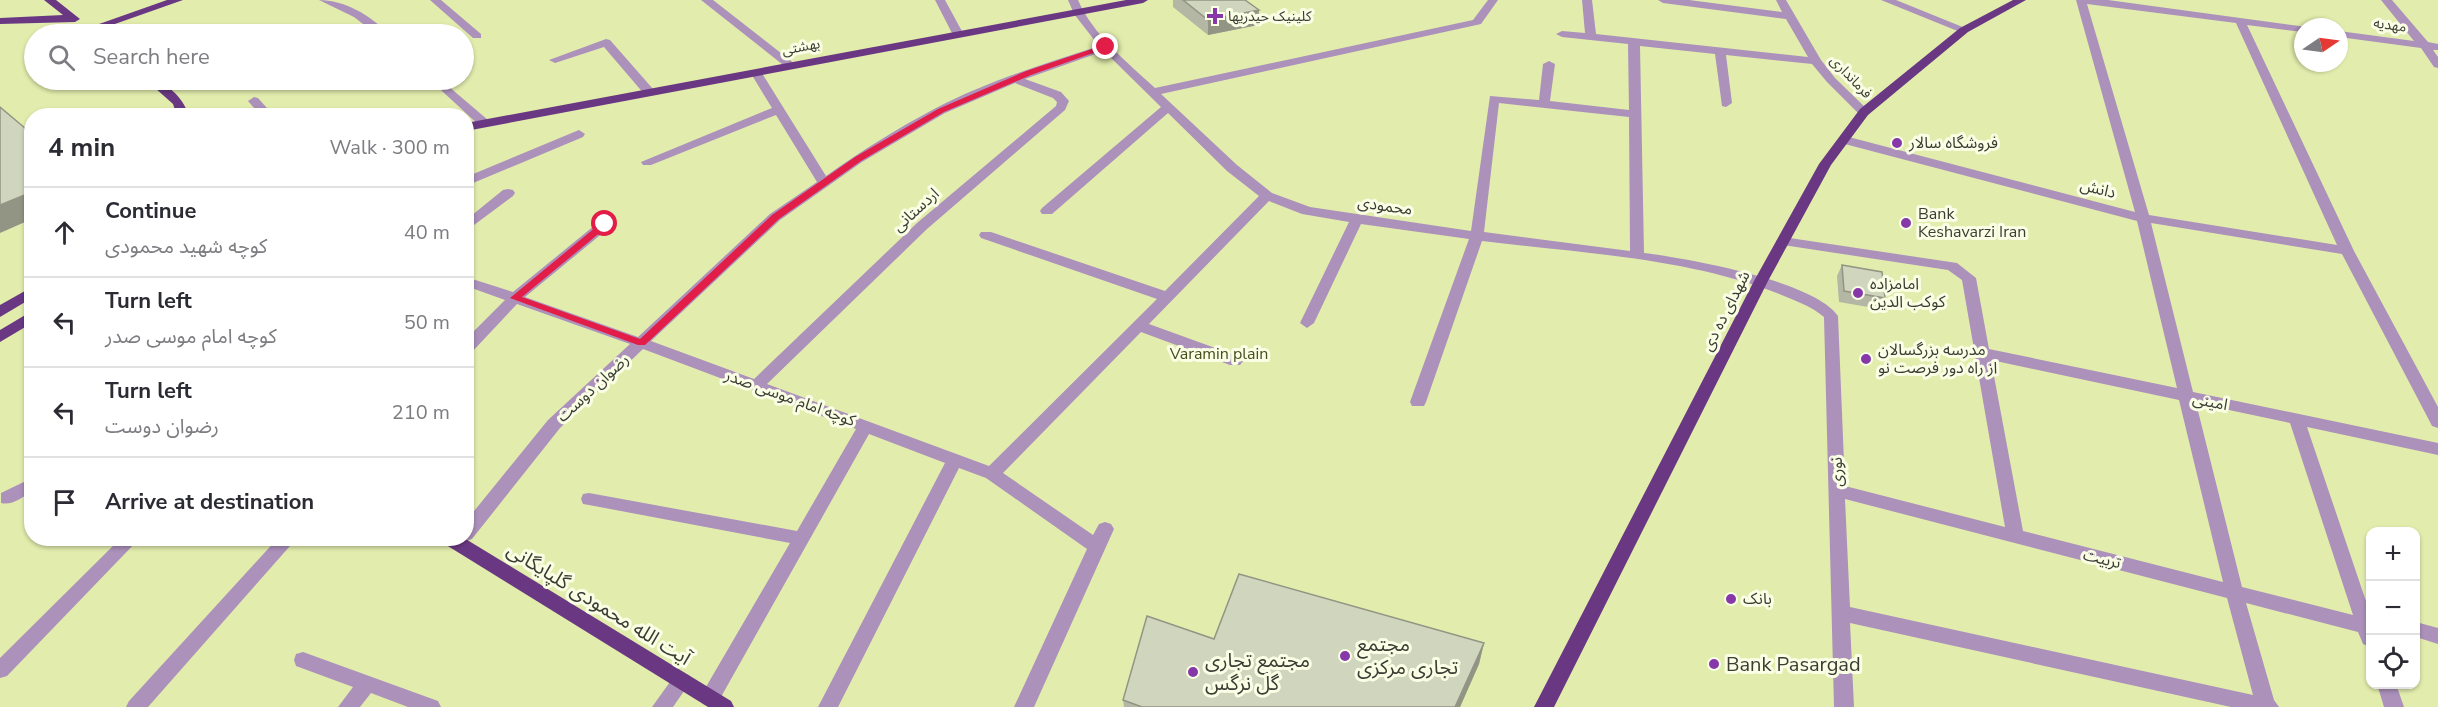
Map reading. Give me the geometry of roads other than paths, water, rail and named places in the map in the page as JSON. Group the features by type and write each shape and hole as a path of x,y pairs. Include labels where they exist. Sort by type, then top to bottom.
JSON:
{"main road":[{"path":"49,0 81,24"},
{"path":"115,24 178,0"},
{"name":"بهشتی","path":"474,125 958,34 1075,6 1143,0"},
{"name":"شهدای ده دی","path":"1544,707 1761,281 1826,164 1864,112 1964,30 2021,0"},
{"path":"0,21 72,18"},
{"path":"163,90 179,103 181,108"},
{"path":"0,312 24,296"},
{"path":"0,338 24,322"},
{"name":"آیت الله محمودی گلپایگانی","path":"470,546 717,702"}],"street":[{"path":"324,0 358,15 369,24"},
{"path":"342,8 358,0"},
{"path":"435,0 463,24"},
{"path":"706,0 791,66"},
{"path":"939,0 958,34"},
{"path":"1152,92 1477,22 1492,0"},
{"path":"1587,0 1591,37"},
{"path":"1663,0 1791,16"},
{"name":"فرمانداری","path":"1780,0 1816,61 1831,80 1864,112"},
{"path":"1886,0 1964,30"},
{"path":"1841,613 2267,707 2234,592 2143,218 2083,0 2294,28"},
{"path":"2386,0 2438,65"},
{"name":"محمودی","path":"1075,6 1106,47 1232,168 1267,196 1306,211 1676,261 1761,281"},
{"path":"2240,21 2347,250 2438,422"},
{"path":"1562,34 1816,61"},
{"name":"مهدیه","path":"2348,35 2438,47"},
{"path":"1634,41 1637,256"},
{"path":"555,60 606,42 649,92"},
{"name":"رضوان دوست","path":"474,521 554,424 776,217 858,159 941,110 1015,79 1106,47"},
{"path":"1720,51 1726,103"},
{"path":"1544,104 1549,64"},
{"path":"756,72 824,183"},
{"name":"اردستانی","path":"756,386 922,225 1061,107 1062,101 1057,95 1015,79"},
{"path":"446,90 467,108"},
{"path":"1418,402 1476,235 1494,99 1635,114"},
{"path":"254,101 261,108"},
{"path":"1047,211 1168,107"},
{"path":"647,162 779,110"},
{"path":"474,114 484,123"},
{"path":"474,179 579,134"},
{"name":"دانش","path":"1845,140 2143,218 2347,250"},
{"path":"474,221 508,193"},
{"path":"992,474 1267,196"},
{"path":"1307,323 1358,219"},
{"path":"474,341 515,298 605,224"},
{"path":"986,235 1167,297"},
{"path":"1783,241 1952,266 1969,278 2014,536"},
{"name":"نوری","path":"1761,281 1819,305 1831,316 1844,707"},
{"name":"کوچه امام موسی صدر","path":"474,284 641,343 992,474 1097,547"},
{"path":"1138,326 1235,361"},
{"name":"امینی","path":"1983,353 2438,449"},
{"path":"2296,418 2366,619"},
{"path":"717,702 801,539 866,426"},
{"path":"828,707 955,460"},
{"path":"7,498 24,488"},
{"name":"تربیت","path":"1838,491 2366,625"},
{"path":"589,499 801,539"},
{"path":"1024,707 1105,529"},
{"path":"0,670 124,546"},
{"path":"136,707 282,546"},
{"path":"2420,631 2438,636"},
{"path":"303,660 431,707"},
{"path":"662,707 682,681"},
{"path":"348,707 367,684"},
{"path":"2388,689 2394,707"}],"place":[{"name":"کلینیک حیدریها","path":"1215,16"},
{"name":"فروشگاه سالار","path":"1897,143"},
{"name":"Bank Keshavarzi Iran","path":"1906,223"},
{"name":"امامزاده کوکب الدین","path":"1858,293"},
{"name":"مدرسه بزرگسالان از راه دور فرصت نو","path":"1866,359"},
{"name":"بانک","path":"1731,599"},
{"name":"مجتمع تجاری مرکزی","path":"1345,656"},
{"name":"Bank Pasargad","path":"1714,664"},
{"name":"مجتمع تجاری گل نرگس","path":"1193,672"}],"park label":[{"name":"Varamin plain","path":"1219,354"}]}
